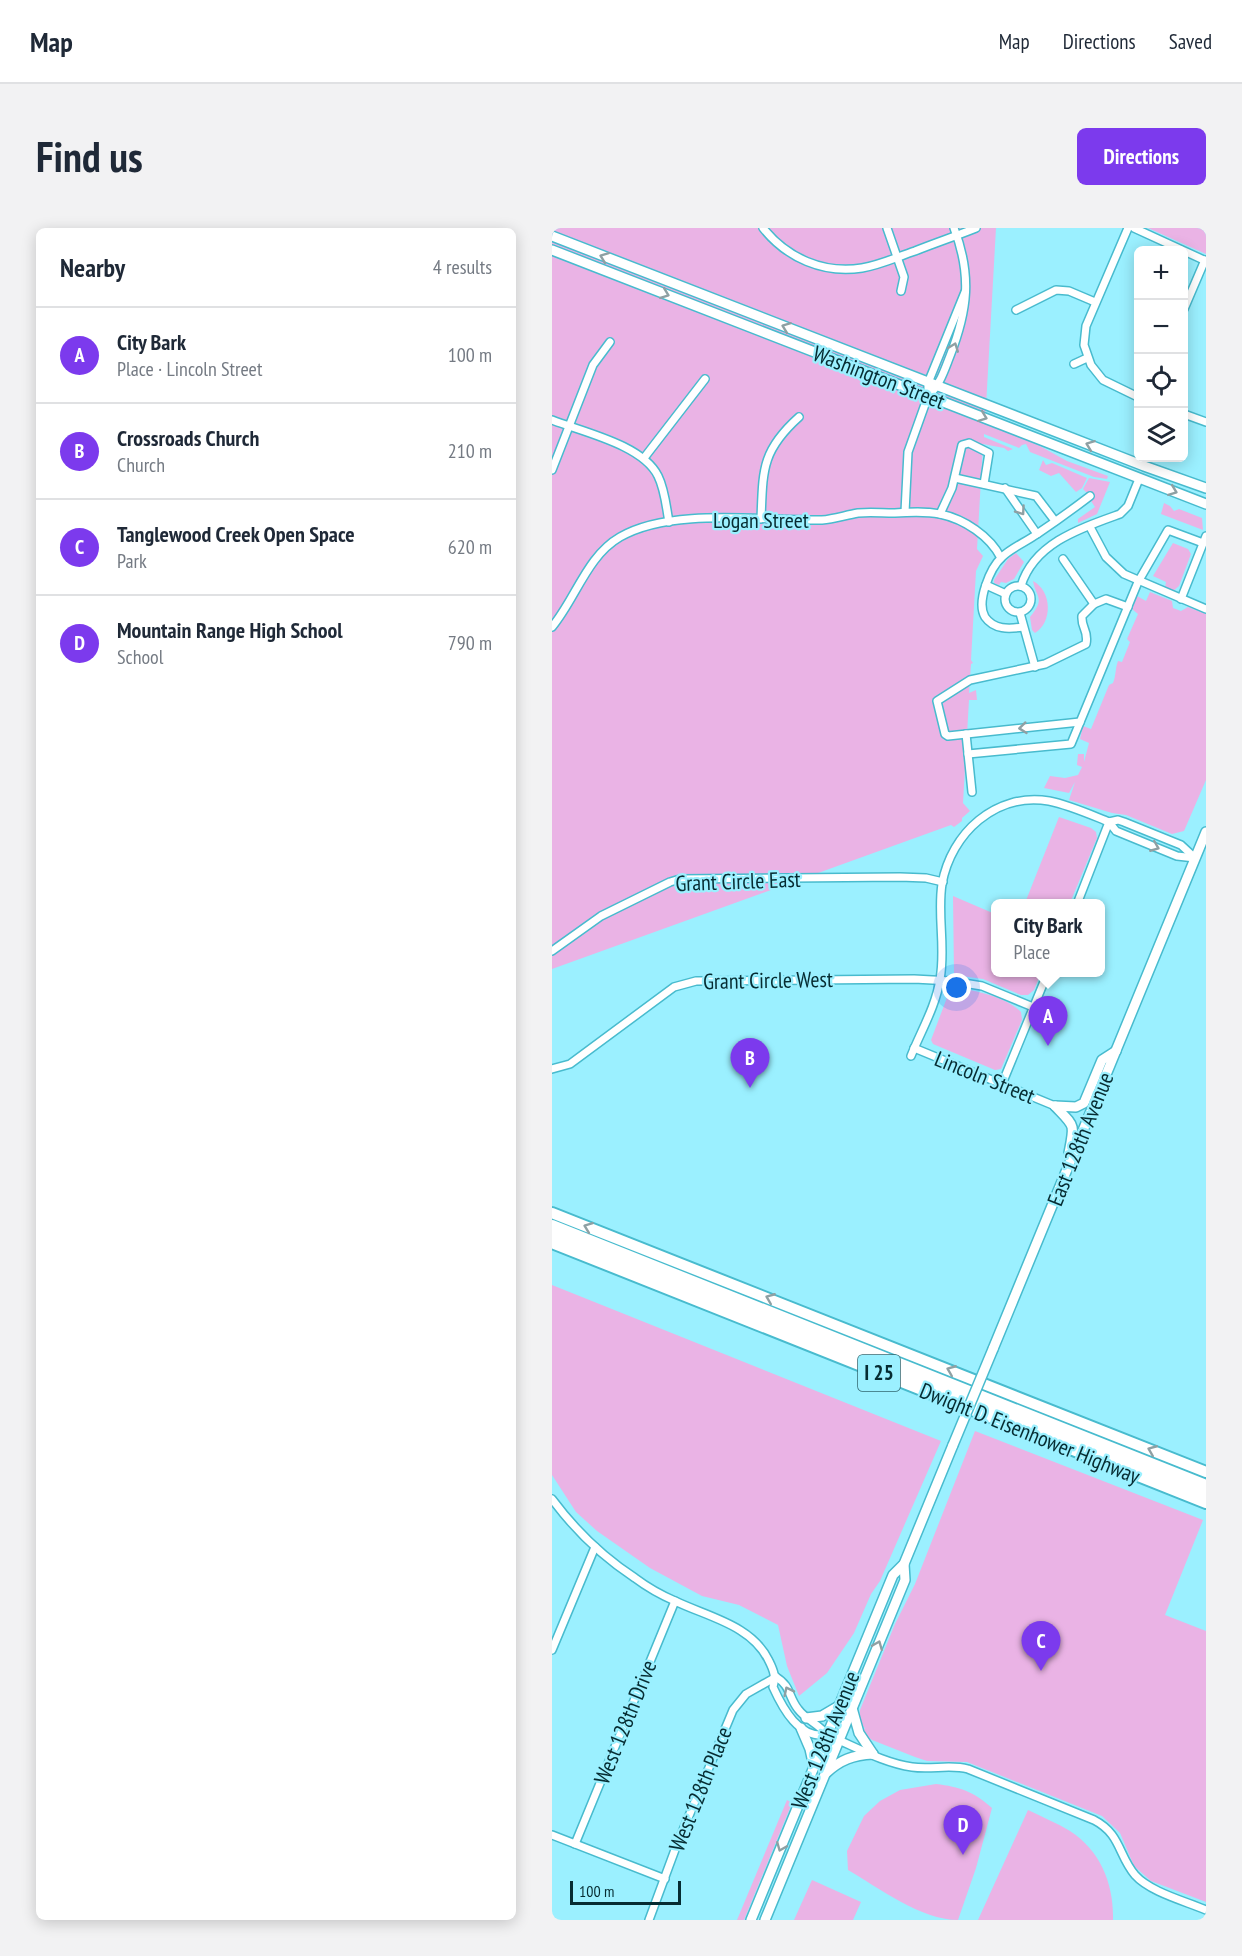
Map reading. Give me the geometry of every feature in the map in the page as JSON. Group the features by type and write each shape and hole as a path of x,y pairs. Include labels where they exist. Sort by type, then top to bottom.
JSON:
{"highway":[{"name":"Dwight D. Eisenhower Highway","path":"552,1213 1206,1472"},
{"path":"552,1225 1206,1485"},
{"path":"552,1234 1206,1494"},
{"name":"Dwight D. Eisenhower Highway","path":"552,1243 1206,1503"}],"main road":[{"name":"Washington Street","path":"552,236 938,387 1206,488"},
{"name":"Washington Street","path":"552,250 1206,504"},
{"path":"1140,478 1144,466"},
{"name":"East 128th Avenue","path":"953,1446 1206,832"},
{"path":"1055,1106 1076,1107 1084,1103 1102,1060 1116,1051"},
{"path":"1055,1106 1068,1117 1073,1126 1065,1173"},
{"name":"West 128th Avenue","path":"751,1920 893,1575 904,1564 953,1446"},
{"name":"West 128th Avenue","path":"765,1920 904,1580 904,1564"},
{"path":"806,1718 822,1716 839,1706"},
{"path":"825,1774 844,1759 873,1754 859,1733 852,1708"},
{"path":"801,1728 810,1749 814,1767"}],"street":[{"path":"764,228 777,243 790,253 823,267 839,269 862,268 898,257 955,232 975,228"},
{"path":"887,228 904,277 902,291"},
{"path":"1128,228 1095,302 1084,333 1084,345 1087,358 1103,380 1134,395"},
{"path":"1134,228 1206,260 1188,300"},
{"path":"928,396 938,387 963,321 965,269 955,232"},
{"path":"1016,310 1056,290 1069,291 1095,302"},
{"path":"905,512 908,452 928,396 928,383 964,292"},
{"path":"552,470 593,365 610,342"},
{"path":"1074,364 1087,358"},
{"path":"644,458 705,379"},
{"path":"1188,415 1206,422"},
{"path":"761,519 763,476 767,458 780,435 799,417"},
{"path":"552,420 630,449 644,458 656,471 661,483 669,522"},
{"path":"940,514 955,478 962,445 969,443 989,453 984,484"},
{"path":"955,478 1036,496 1055,522"},
{"path":"1021,586 1032,562 1041,553 1064,537 1125,510 1140,478"},
{"path":"1005,489 1037,534"},
{"path":"1023,627 1004,629 987,620 981,603 986,585 1001,558 1090,496"},
{"name":"Logan Street","path":"552,627 571,602 602,550 627,533 669,522 761,519 825,520 859,513 940,514 956,518 973,528 996,549 1001,558"},
{"path":"1090,527 1097,543 1114,567 1138,582 1206,609"},
{"path":"968,754 1071,744 1138,582 1168,530 1205,540 1181,599"},
{"path":"1063,559 1094,604"},
{"path":"986,585 1006,594"},
{"path":"1014,586 1021,586 1030,593 1032,600 1027,610 1020,613 1009,609 1005,602 1006,594 1014,586"},
{"path":"1080,722 948,736 945,734 937,700 970,680 1035,667 1086,644 1088,636 1081,622 1082,616 1094,604 1106,599 1128,607"},
{"path":"1020,613 1035,667"},
{"path":"966,735 972,792"},
{"path":"940,980 940,903 943,882 959,840 967,830 990,811 1027,799 1050,801 1109,822 1118,820 1124,822 1181,845 1195,858"},
{"path":"1109,822 1114,830 1126,836 1177,856 1195,858"},
{"path":"1079,899 1109,822"},
{"name":"Grant Circle East","path":"552,951 601,916 680,879 900,877 926,878 943,882"},
{"path":"1002,1084 1046,977"},
{"name":"Grant Circle West","path":"552,1069 570,1064 674,987 686,982 940,980 982,986 1033,1007"},
{"name":"Lincoln Street","path":"940,980 936,996 913,1052 1055,1106"},
{"path":"552,1499 569,1521 595,1547 641,1583 746,1633 764,1651 776,1677 785,1682 794,1703 806,1718 822,1727 827,1735"},
{"path":"552,1650 556,1631 595,1547"},
{"name":"West 128th Drive","path":"575,1844 675,1601"},
{"path":"776,1677 773,1687 780,1702 801,1728 817,1736 827,1735 910,1767 969,1769 1094,1820 1107,1828 1114,1836 1130,1869 1142,1882 1206,1910"},
{"name":"West 128th Place","path":"649,1920 676,1847 733,1710 746,1694 776,1677"},
{"path":"552,1835 665,1879"}],"shaded area":[{"path":"552,228 996,228 985,424 1038,445 1067,461 1108,476 1107,479 1094,477 1030,452 1026,444 1019,448 984,434 984,437 1013,449 1008,451 1004,448 983,444 977,549 983,556 976,571 971,660 973,663 971,664 969,693 976,690 977,700 969,700 963,803 970,811 962,818 962,821 954,827 951,825 552,969"},
{"path":"1148,228 1206,228 1206,254"},
{"path":"1043,460 1046,465 1052,463 1087,478 1082,488 1076,492 1059,473 1051,476 1039,470"},
{"path":"1089,478 1110,482 1097,514 1078,523 1078,519 1095,507 1091,501 1093,499 1083,489"},
{"path":"1164,503 1174,511 1179,509 1202,518 1203,530 1161,514"},
{"path":"1173,543 1188,549 1191,554 1179,586 1173,591 1165,588 1166,582 1153,576"},
{"path":"1016,553 1024,562 1014,579 1006,583 1001,582 999,585 994,583 1008,559"},
{"path":"1033,581 1044,592 1048,607 1045,622 1035,633 1032,630 1030,617 1038,606 1039,598"},
{"path":"1150,592 1172,601 1173,608 1181,611 1188,607 1206,614 1206,780 1184,831 1172,834 1126,815 1069,800 1075,782 1069,793 1044,788 1050,776 1065,778 1078,775 1082,767 1077,765 1078,754 1084,754 1084,762 1089,743 1080,739 1083,726 1091,729 1109,685 1113,683 1118,661 1122,662 1130,642 1127,639 1138,614 1132,609 1137,596 1146,601"},
{"path":"1059,817 1091,828 1096,832 1097,838 1072,899 1027,899"},
{"path":"953,896 991,912 991,977 1039,977 1034,990 1028,995 1021,995 983,979 954,975"},
{"path":"951,987 998,998 1021,1012 1022,1020 1001,1069 995,1070 933,1044 931,1040"},
{"path":"552,1285 941,1441 880,1581 871,1594 854,1633 827,1673 799,1696 787,1666 778,1625 739,1605 702,1596 650,1568 597,1531 576,1512 552,1475"},
{"path":"975,1431 1203,1520 1165,1615 1206,1631 1206,1902 1151,1881 1134,1866 1120,1833 1102,1816 967,1762 927,1761 872,1740 862,1732 865,1728 859,1724 860,1710 895,1624 915,1584"},
{"path":"936,1784 966,1791 992,1808 976,1868 958,1920 944,1919 915,1909 848,1870 847,1851 864,1816 880,1801 900,1790"},
{"path":"787,1800 792,1803 744,1920 737,1920"},
{"path":"1028,1810 1070,1831 1090,1848 1104,1870 1108,1882 1113,1920 978,1920"},
{"path":"812,1880 861,1902 853,1920 794,1920"}],"place":[{"name":"City Bark","path":"1048,1046"},
{"name":"Crossroads Church","path":"750,1088"},
{"name":"Tanglewood Creek Open Space","path":"1041,1671"},
{"name":"Mountain Range High School","path":"963,1855"}]}
